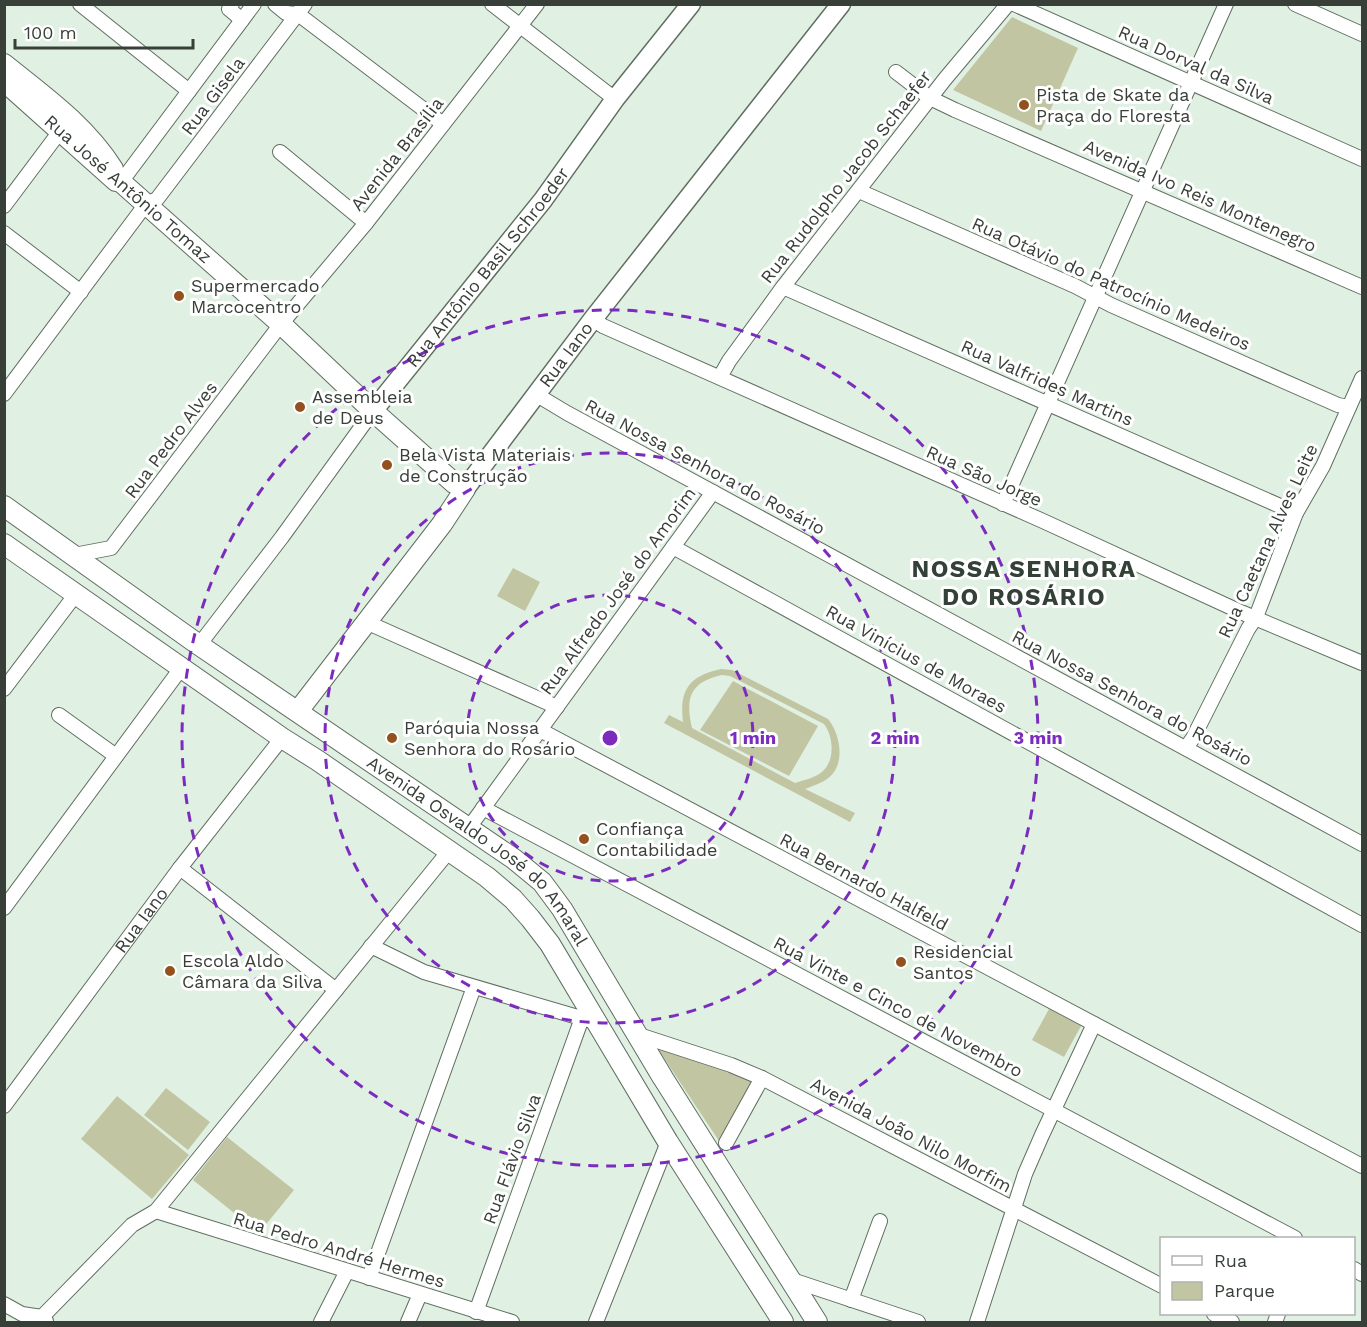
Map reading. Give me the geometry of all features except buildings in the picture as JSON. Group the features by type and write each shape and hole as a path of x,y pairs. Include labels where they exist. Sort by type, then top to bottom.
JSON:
{"main road":[{"path":"4,64 65,124"},
{"name":"Rua José Antônio Tomaz","path":"4,81 65,124 116,181 121,182 281,324 373,411 454,483 465,489"},
{"name":"Rua Iano","path":"298,711 442,524 465,489"},
{"name":"Avenida Osvaldo José do Amaral","path":"4,506 199,645 530,870 552,894 814,1321"},
{"name":"Avenida Osvaldo José do Amaral","path":"4,544 282,738 449,851 513,899 549,944 589,1020 783,1323"},
{"path":"282,738 294,739 302,733 304,724 298,711"}],"street":[{"path":"80,4 189,91"},
{"path":"121,182 254,4"},
{"path":"275,4 286,13 302,9 443,124"},
{"path":"492,4 615,99"},
{"name":"Avenida Brasília","path":"281,324 366,223 537,4"},
{"name":"Rua Antônio Basil Schroeder","path":"199,645 282,537 373,411 543,200 615,99 691,4"},
{"name":"Rua Iano","path":"465,489 593,319 841,4"},
{"name":"Rua Rudolpho Jacob Schaefer","path":"720,377 729,361 783,287 930,98 1008,4"},
{"name":"Rua Dorval da Silva","path":"1014,4 1362,159"},
{"path":"1003,504 1226,4"},
{"path":"1295,4 1362,34"},
{"path":"228,6 242,20"},
{"name":"Rua Gisela","path":"4,394 146,204 157,199 302,9"},
{"name":"Avenida Ivo Reis Montenegro","path":"896,72 930,98 1362,287"},
{"path":"4,206 65,124"},
{"path":"280,152 366,223"},
{"name":"Rua Otávio do Patrocínio Medeiros","path":"859,191 1338,405 1348,407"},
{"path":"4,233 81,292"},
{"name":"Rua Valfrides Martins","path":"783,287 1296,513"},
{"name":"Rua São Jorge","path":"593,319 603,326 1243,613 1362,663"},
{"name":"Rua Pedro Alves","path":"74,555 111,548 281,324"},
{"name":"Rua Caetana Alves Leite","path":"1186,748 1256,617 1296,513 1323,466 1362,378"},
{"name":"Rua Nossa Senhora do Rosário","path":"537,395 1362,844"},
{"name":"Rua Alfredo José do Amorim","path":"468,829 713,492"},
{"name":"Rua Vinícius de Moraes","path":"672,547 1362,925"},
{"path":"4,689 76,594"},
{"path":"366,622 556,707"},
{"path":"4,908 183,668"},
{"path":"59,715 116,756"},
{"name":"Rua Bernardo Halfeld","path":"540,730 1362,1166"},
{"name":"Rua Iano","path":"4,1106 180,868 282,738"},
{"name":"Rua Vinte e Cinco de Novembro","path":"483,808 1291,1237"},
{"path":"4,1304 42,1321 132,1225 156,1211 449,851"},
{"path":"180,868 336,990"},
{"path":"371,946 418,970 589,1020"},
{"path":"369,1278 474,987"},
{"name":"Rua Flávio Silva","path":"476,1311 589,1020"},
{"path":"976,1323 1025,1174 1094,1024"},
{"name":"Avenida João Nilo Morfim","path":"636,1034 731,1065 762,1078 1160,1285"},
{"path":"726,1143 762,1078"},
{"path":"597,1323 668,1142"},
{"name":"Rua Pedro André Hermes","path":"156,1211 506,1322"},
{"path":"851,1300 880,1221"},
{"path":"321,1323 347,1271"},
{"path":"789,1279 918,1323"},
{"path":"408,1323 420,1294"},
{"path":"1216,1315 1232,1323"}],"green space":[{"path":"1012,17 1078,48 1041,131 953,90"},
{"path":"513,568 540,582 525,611 497,596"},
{"path":"721,669 732,670 828,719 836,733 840,750 837,766 827,779 805,789 855,813 850,822 664,723 669,715 683,722 683,701 688,686 694,680","holes":["722,675 730,676 824,724 830,735 832,749 829,762 822,772 795,783 692,728 689,708 692,693 703,682 711,678"]},
{"path":"733,681 818,726 789,776 700,730"},
{"path":"1049,1009 1081,1026 1064,1057 1032,1040"},
{"path":"658,1049 754,1081 719,1141"},
{"path":"166,1088 210,1122 188,1150 144,1115"},
{"path":"117,1096 189,1155 152,1199 81,1139"},
{"path":"227,1137 294,1190 259,1233 193,1180"}],"place":[{"name":"Pista de Skate da Praça do Floresta","path":"1024,105"},
{"name":"Supermercado Marcocentro","path":"179,296"},
{"name":"Assembleia de Deus","path":"300,407"},
{"name":"Bela Vista Materiais de Construção","path":"387,465"},
{"name":"Paróquia Nossa Senhora do Rosário","path":"392,738"},
{"name":"Confiança Contabilidade","path":"584,839"},
{"name":"Residencial Santos","path":"901,962"},
{"name":"Escola Aldo Câmara da Silva","path":"170,971"}],"district":[{"name":"NOSSA SENHORA DO ROSÁRIO","path":"1024,583"}]}
